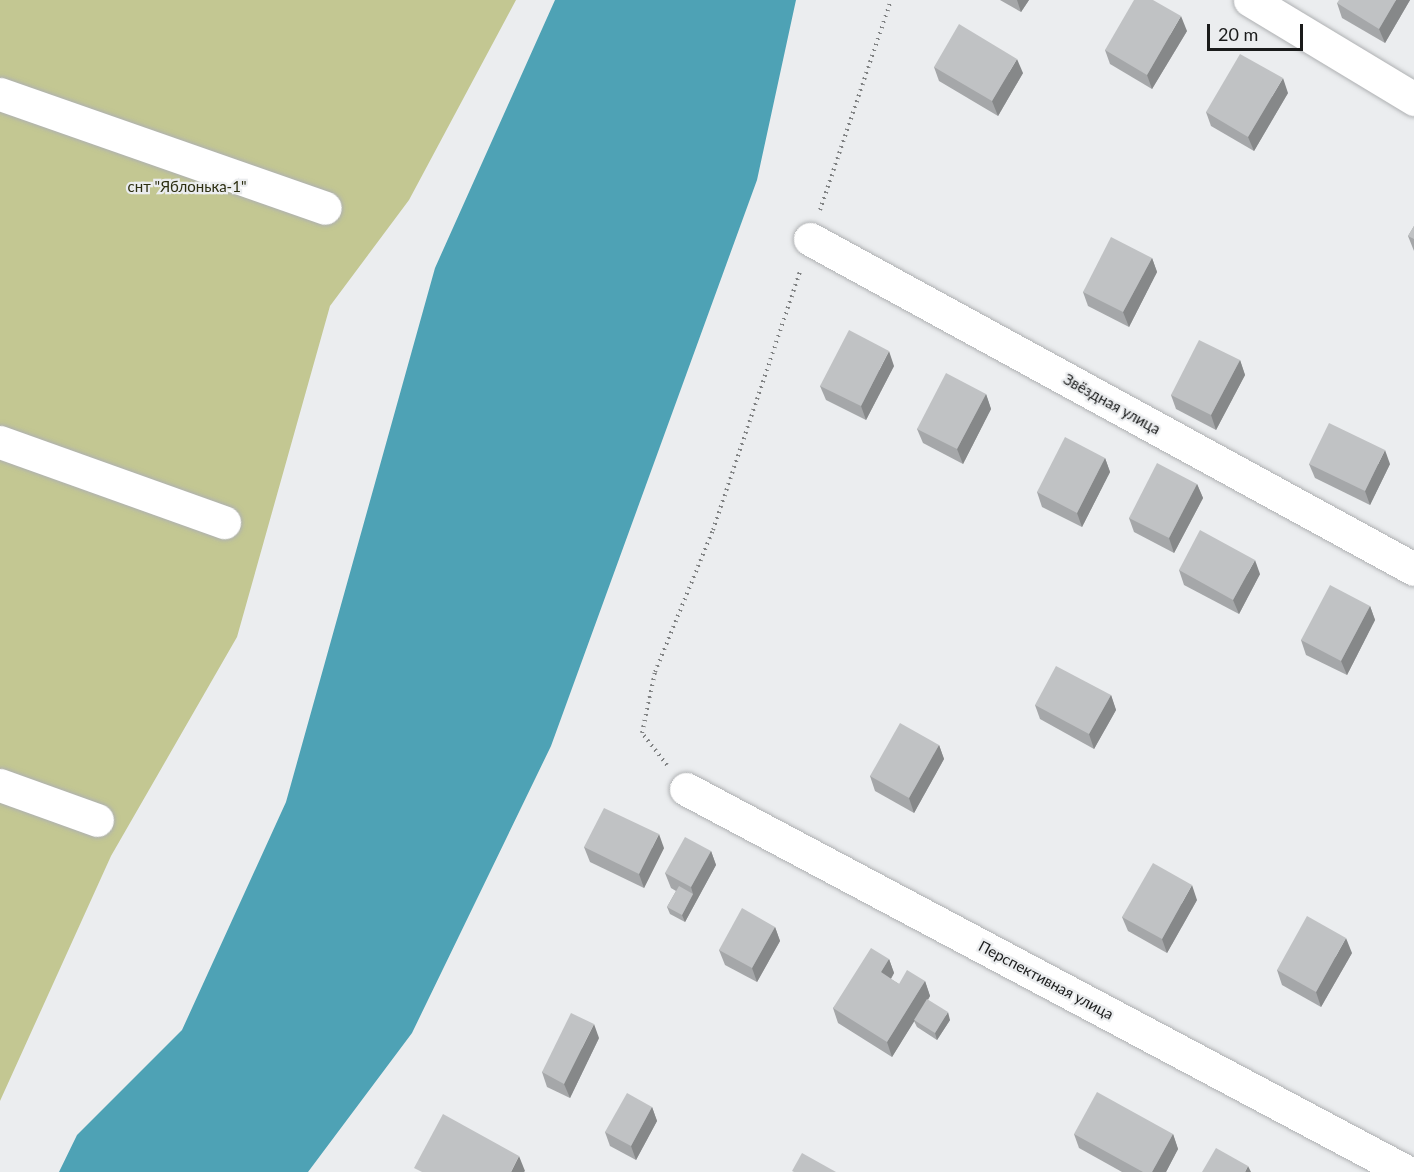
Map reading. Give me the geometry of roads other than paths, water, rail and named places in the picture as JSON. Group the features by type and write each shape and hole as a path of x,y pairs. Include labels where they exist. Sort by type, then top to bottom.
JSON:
{"street":[{"path":"1250,0 1414,99"},
{"path":"0,94 325,208"},
{"name":"Звёздная улица","path":"810,238 1414,569"},
{"path":"0,442 224,522"},
{"path":"0,785 97,820"},
{"name":"Перспективная улица","path":"686,789 1407,1172"}],"water":[{"path":"555,0 796,0 757,180 551,746 412,1033 308,1172 59,1172 77,1135 182,1030 286,802 435,268"}],"park label":[{"name":"снт \"Яблонька-1\"","path":"187,187"}]}
